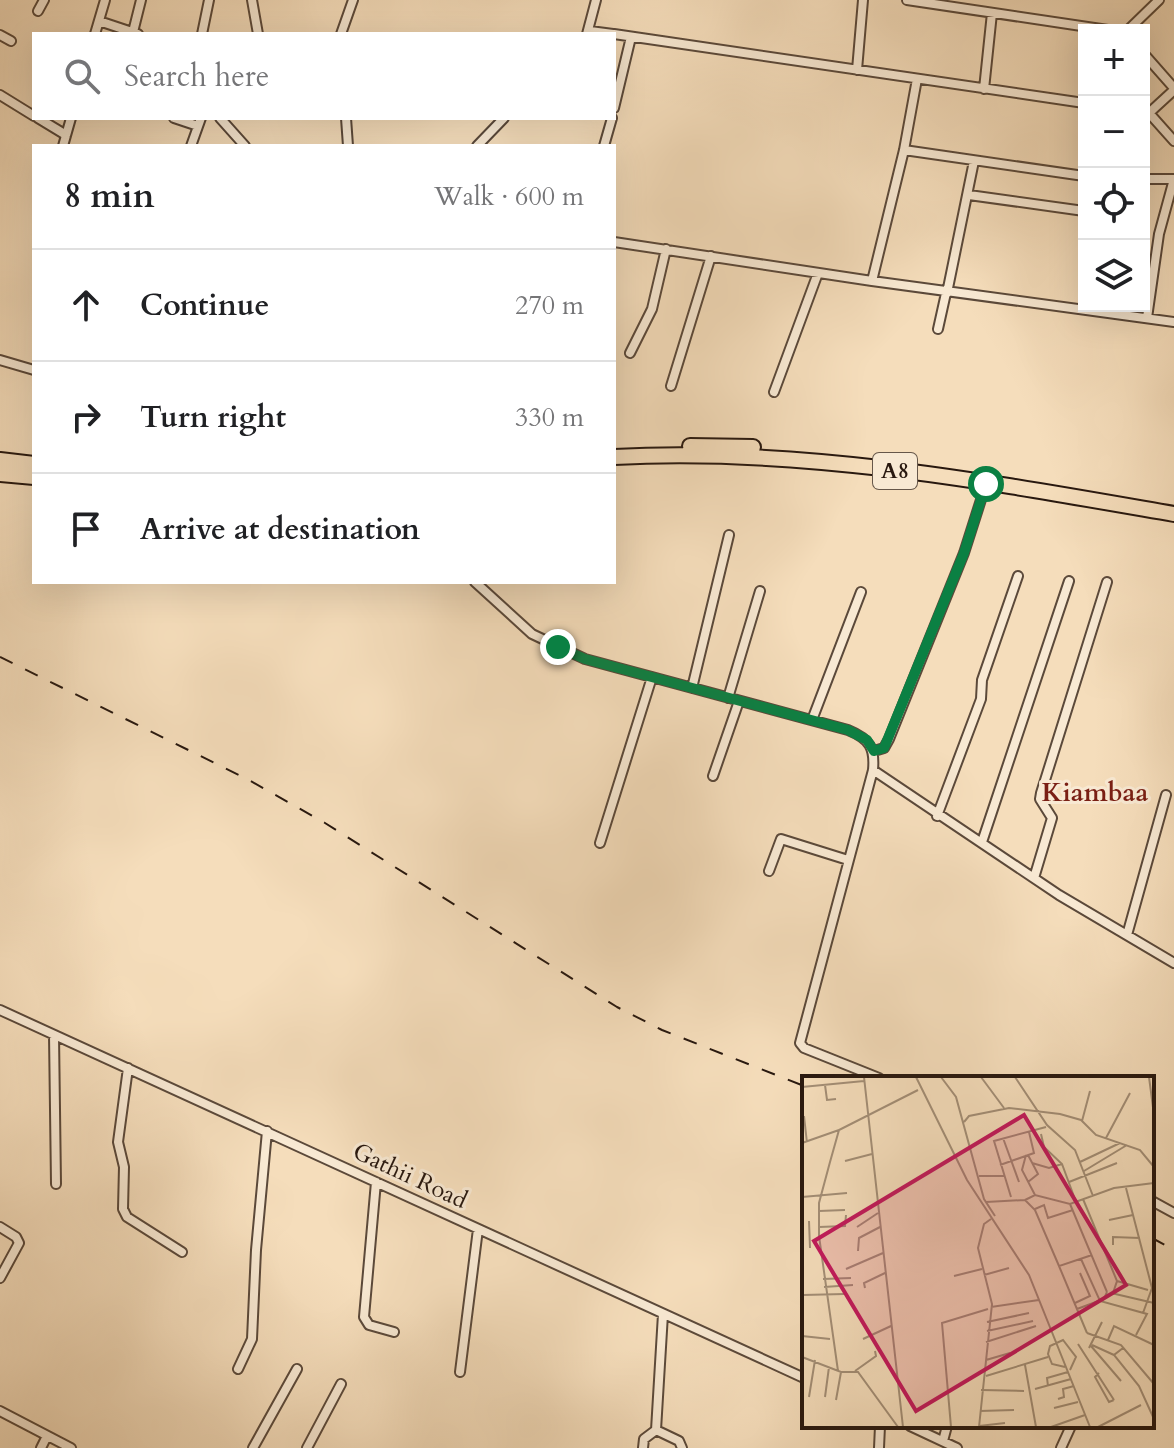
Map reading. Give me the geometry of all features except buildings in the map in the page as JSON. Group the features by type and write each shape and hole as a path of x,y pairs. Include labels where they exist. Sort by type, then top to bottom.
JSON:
{"highway":[{"name":"A8","path":"616,448 730,445 805,450 1174,504"},
{"name":"A8","path":"616,457 740,456 826,461 1174,514"},
{"path":"0,460 32,464"},
{"path":"0,474 32,477"}],"street":[{"path":"38,11 44,0"},
{"path":"96,32 105,0"},
{"path":"136,32 141,0"},
{"path":"202,32 209,0"},
{"path":"252,0 258,32"},
{"path":"342,32 353,0"},
{"path":"588,32 596,0"},
{"path":"857,70 863,0"},
{"path":"907,0 1078,26"},
{"path":"1134,24 1159,0"},
{"path":"984,89 992,13"},
{"path":"99,21 133,32"},
{"path":"616,34 1078,102"},
{"path":"0,35 11,41"},
{"path":"616,100 631,37"},
{"path":"1150,61 1174,89 1150,110"},
{"path":"872,281 904,150 917,79"},
{"path":"0,95 32,115"},
{"path":"1150,116 1174,141"},
{"path":"41,120 66,135"},
{"path":"64,144 70,120"},
{"path":"222,120 243,144"},
{"path":"346,120 348,144"},
{"path":"479,144 502,120"},
{"path":"605,144 611,120"},
{"path":"192,144 199,122"},
{"path":"904,150 1078,175"},
{"path":"938,329 974,161"},
{"path":"1147,318 1159,234 1174,179 1150,179"},
{"path":"969,195 1078,210"},
{"path":"616,242 946,293 1078,307"},
{"path":"630,353 652,309 666,249"},
{"path":"671,386 711,256"},
{"path":"774,392 818,273"},
{"path":"1119,312 1174,322"},
{"path":"0,360 32,369"},
{"path":"874,751 884,748 889,739 964,553 986,484"},
{"path":"692,688 729,535"},
{"path":"937,816 981,699 982,680 1018,576"},
{"path":"982,842 1069,581"},
{"path":"1034,878 1052,818 1040,799 1041,793 1107,582"},
{"path":"477,584 532,634 585,659 859,734 874,751 873,770 800,1043 804,1048 874,1076"},
{"path":"728,698 760,591"},
{"path":"812,720 861,592"},
{"path":"600,843 652,677"},
{"path":"713,776 739,701"},
{"path":"873,770 937,816 1174,963"},
{"path":"1127,935 1166,795"},
{"path":"769,871 781,839 848,860"},
{"name":"Gathii Road","path":"0,1010 802,1377"},
{"path":"54,1035 56,1184"},
{"path":"128,1068 118,1142 124,1167 124,1214 182,1252"},
{"path":"238,1369 252,1339 267,1131"},
{"path":"376,1182 364,1317 369,1325 394,1332"},
{"path":"1154,1202 1174,1213"},
{"path":"0,1227 16,1237 19,1243 0,1278"},
{"path":"460,1372 478,1229"},
{"path":"643,1448 644,1439 656,1430 663,1314"},
{"path":"253,1448 297,1369"},
{"path":"307,1448 341,1384"},
{"path":"0,1411 60,1445 71,1448"},
{"path":"879,1448 880,1428"},
{"path":"914,1428 957,1448"},
{"path":"943,1441 946,1428"},
{"path":"1061,1448 1070,1428"},
{"path":"656,1430 679,1441 682,1448"},
{"path":"41,1448 47,1436"}],"railway":[{"path":"0,657 247,779 325,823 617,1007 662,1030 802,1085"},
{"path":"1154,1239 1174,1250"}],"district":[{"name":"Kiambaa","path":"1095,792"}],"route":[{"path":"558,647 585,659 848,730 867,740 874,751 884,748 964,553 986,484"}]}
